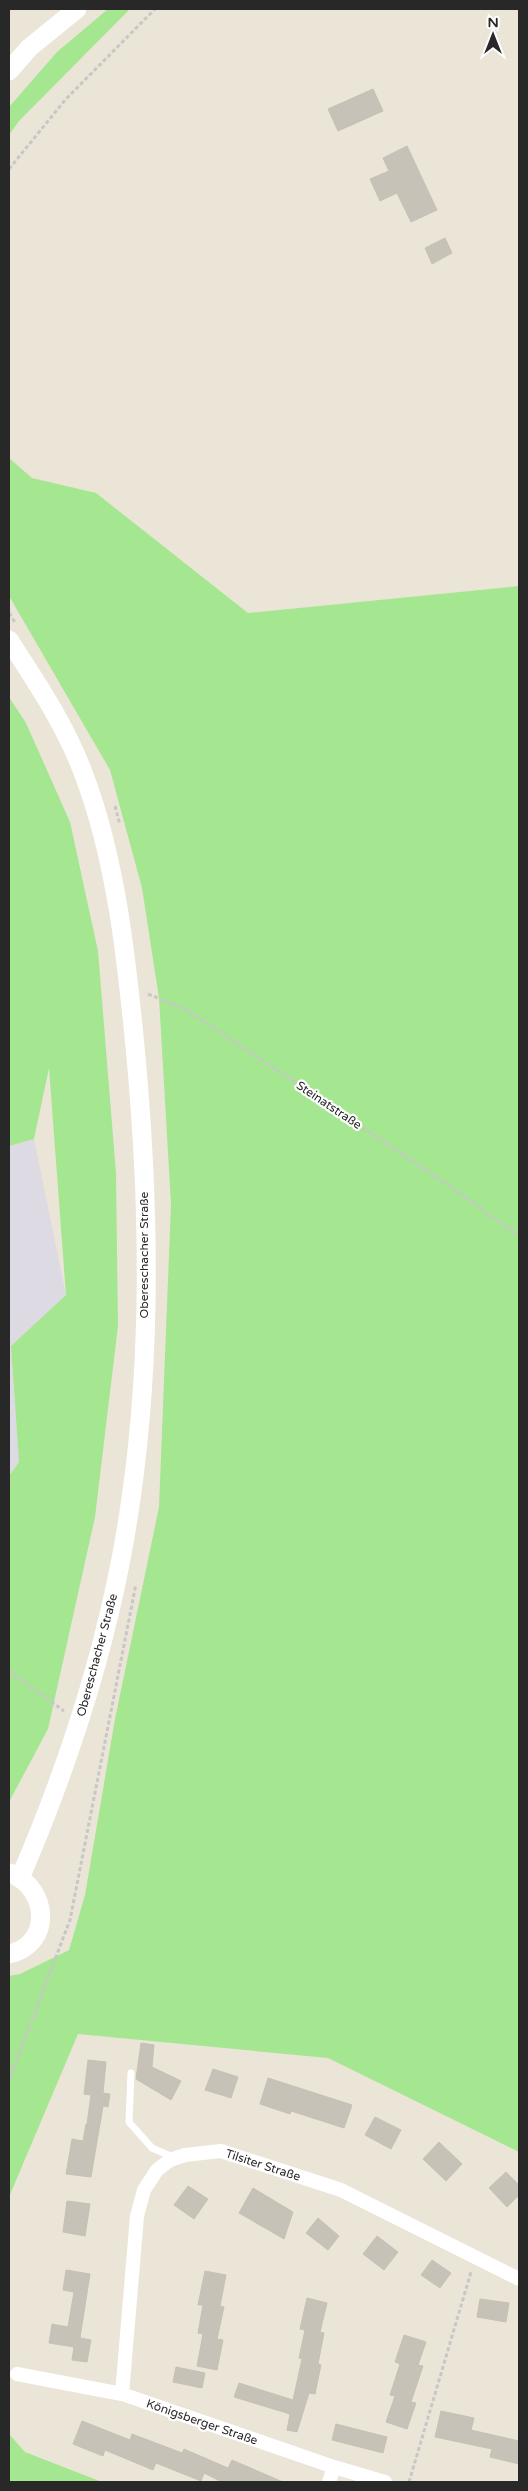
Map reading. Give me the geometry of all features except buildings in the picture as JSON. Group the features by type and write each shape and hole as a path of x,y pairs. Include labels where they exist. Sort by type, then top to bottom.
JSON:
{"main road":[{"path":"9,72 29,48 77,9"},
{"name":"Obereschacher Straße","path":"14,634 64,728 84,775 101,830 139,995 140,1103 145,1206 146,1282 142,1370 134,1470 121,1557 108,1616 79,1722 14,1876"},
{"path":"9,1954 22,1949 30,1942 40,1923 41,1912 35,1892 14,1876"}],"street":[{"name":"Tilsiter Straße","path":"122,2394 137,2216 144,2190 157,2170 176,2158 185,2155 221,2152 341,2190 519,2278"},
{"name":"Königsberger Straße","path":"17,2374 122,2394 334,2467 385,2482"},
{"path":"329,2482 334,2467"}],"lane":[{"path":"130,2073 129,2122 152,2148 176,2158"}],"path":[{"path":"9,169 66,99 155,9"},
{"path":"9,613 14,634"},
{"path":"113,799 122,833"},
{"path":"146,985 139,995 148,1004"},
{"name":"Steinatstraße","path":"139,995 188,1010 452,1187 519,1236"},
{"path":"9,2080 70,1920 136,1580"},
{"path":"9,1671 79,1722"},
{"path":"409,2482 476,2256"}],"shaded area":[{"path":"34,1139 66,1295 11,1346 19,1462 9,1476 9,1146"}],"green space":[{"path":"108,9 130,9 19,121 9,135 9,107 57,52"},
{"path":"9,458 32,478 96,493 248,613 519,586 519,2152 328,2058 78,2034 9,2197 9,1976 20,1974 69,1950 85,1895 115,1719 159,1507 171,1204 159,998 142,888 110,770 9,596"},
{"path":"9,697 26,723 70,822 98,951 116,1173 118,1326 95,1517 48,1729 9,1802 9,1476 19,1462 11,1346 66,1295 49,1068 34,1139 9,1146"},
{"path":"9,2434 25,2452 102,2482 9,2482"}]}
